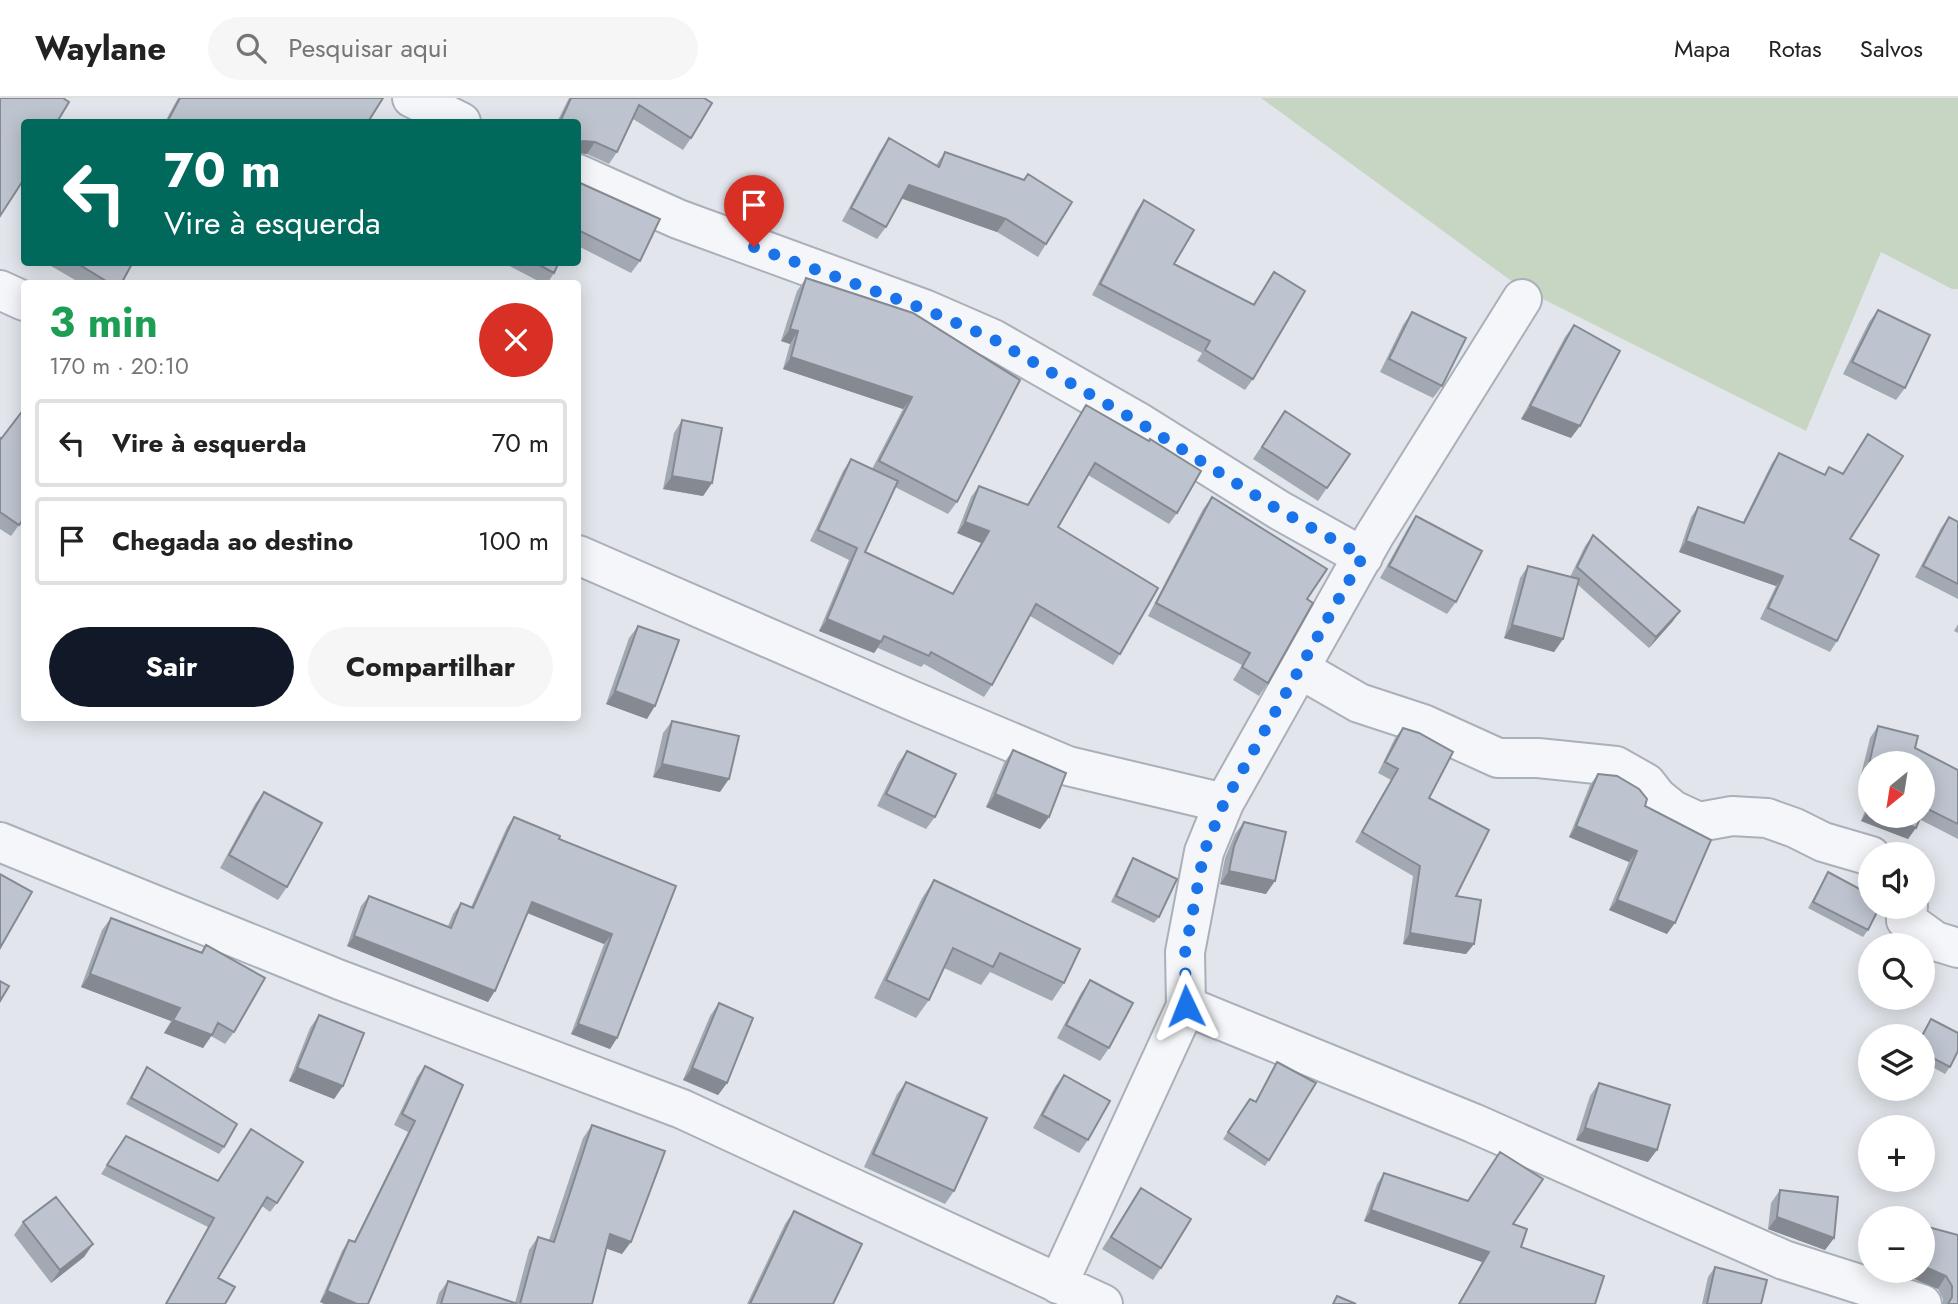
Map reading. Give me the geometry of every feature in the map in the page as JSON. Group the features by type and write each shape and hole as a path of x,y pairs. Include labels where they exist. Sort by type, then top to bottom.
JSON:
{"street":[{"path":"412,98 455,119"},
{"path":"581,175 678,219 924,309 993,339 1140,423 1279,510 1363,556"},
{"path":"0,290 21,300"},
{"path":"1058,1284 1186,1006 1185,953 1204,852 1224,803 1363,556 1522,299"},
{"path":"581,556 1069,766 1224,803"},
{"path":"1300,669 1359,702 1423,723 1498,758 1538,758 1616,766 1646,783 1657,797 1673,810 1699,822 1732,816 1767,818 1823,842 1858,852"},
{"path":"0,842 340,980 682,1109 1103,1304"},
{"path":"1906,919 1935,941 1958,948"},
{"path":"1186,1006 1473,1123 1784,1260 1922,1304"}],"green space":[{"path":"1261,98 1958,98 1958,289 1952,289 1881,252 1806,431 1521,288"}],"building":[{"path":"0,98 63,98 69,102 59,119 21,119 21,184 0,216"},
{"path":"180,98 383,98 370,119 169,119"},
{"path":"571,98 704,98 712,103 691,138 639,105 617,152 595,142 581,142 581,119 561,119"},
{"path":"889,138 939,167 945,152 1024,180 1028,174 1072,202 1046,244 1006,219 909,185 886,227 851,208"},
{"path":"581,183 660,219 640,261 581,232"},
{"path":"1144,200 1194,230 1174,264 1254,305 1274,272 1305,291 1253,379 1205,350 1210,341 1100,284"},
{"path":"82,266 131,266 123,280 104,280"},
{"path":"541,266 557,266 554,273"},
{"path":"806,278 913,313 1020,380 957,502 879,461 912,397 791,357 798,331 790,329"},
{"path":"1878,310 1930,335 1905,388 1852,362"},
{"path":"1412,312 1466,338 1442,386 1389,359"},
{"path":"1574,325 1620,351 1580,426 1530,406"},
{"path":"1086,405 1149,441 1150,439 1201,471 1177,513 1095,463 1058,527 1158,588 1120,654 1036,604 992,685 931,652 929,656 884,636 881,642 827,619 857,548 818,530 851,459 898,481 865,552 953,594 989,531 965,522 979,486 1028,505"},
{"path":"1285,411 1350,454 1327,488 1262,447"},
{"path":"21,413 19,525 0,512 1,439"},
{"path":"682,420 722,428 712,483 672,476"},
{"path":"1868,434 1903,456 1850,539 1879,555 1837,641 1768,608 1783,576 1686,541 1698,507 1744,523 1779,453 1825,475 1829,467 1843,474"},
{"path":"1212,497 1327,569 1307,599 1313,603 1268,683 1242,667 1250,653 1156,603"},
{"path":"1416,516 1482,551 1456,602 1389,566"},
{"path":"1949,517 1958,522 1958,584 1923,566"},
{"path":"1593,535 1680,611 1656,637 1577,567"},
{"path":"1528,566 1579,579 1563,639 1512,625"},
{"path":"638,626 679,640 655,706 615,691"},
{"path":"672,721 739,736 729,779 662,764"},
{"path":"1878,726 1918,736 1915,748 1921,751 1872,751"},
{"path":"1403,728 1419,733 1453,752 1429,798 1489,830 1456,896 1481,900 1474,944 1410,933 1420,866 1362,832 1398,769 1385,762"},
{"path":"1013,750 1066,773 1049,817 995,794"},
{"path":"907,751 956,774 935,817 886,794"},
{"path":"1936,759 1958,770 1958,824 1936,813"},
{"path":"1598,774 1617,776 1639,789 1647,799 1645,806 1711,840 1675,923 1617,900 1637,851 1576,826"},
{"path":"264,792 322,823 287,887 229,855"},
{"path":"514,817 560,836 559,839 676,886 617,1038 578,1024 612,934 532,902 495,991 354,936 369,896 451,928 461,903 473,908"},
{"path":"1244,822 1286,832 1275,881 1229,871 1234,846"},
{"path":"1133,858 1177,879 1159,917 1116,896"},
{"path":"1828,872 1858,888 1858,919 1874,919 1868,930 1813,902"},
{"path":"0,874 32,892 0,948"},
{"path":"934,880 1080,949 1064,983 1000,953 993,967 953,948 929,1000 886,980"},
{"path":"111,918 202,953 206,945 265,978 234,1032 218,1023 212,1035 173,1020 180,1008 90,974"},
{"path":"1090,980 1133,1003 1109,1048 1066,1025"},
{"path":"0,981 9,986 0,1001"},
{"path":"719,1003 753,1018 727,1083 692,1068"},
{"path":"319,1015 364,1033 343,1086 297,1068"},
{"path":"1931,1019 1958,1033 1958,1051 1950,1067 1935,1059 1935,1024 1928,1024"},
{"path":"1277,1062 1316,1083 1269,1160 1228,1132 1250,1099 1256,1102"},
{"path":"425,1066 463,1085 368,1304 357,1304 327,1291 349,1240 355,1242 415,1121 402,1114"},
{"path":"147,1067 237,1124 224,1147 131,1098"},
{"path":"1064,1075 1110,1101 1088,1140 1042,1115"},
{"path":"906,1082 987,1118 954,1191 873,1154"},
{"path":"1599,1083 1670,1105 1657,1150 1585,1128"},
{"path":"592,1125 665,1151 631,1242 610,1234 592,1304 520,1304 538,1237 554,1242"},
{"path":"251,1129 303,1162 277,1203 267,1197 218,1278 235,1287 225,1304 166,1304 214,1218 107,1165 126,1136 218,1181"},
{"path":"1500,1152 1543,1179 1513,1224 1527,1229 1521,1247 1604,1276 1595,1304 1459,1304 1489,1252 1371,1210 1384,1173 1468,1201"},
{"path":"1141,1188 1191,1219 1161,1268 1111,1237"},
{"path":"1780,1190 1838,1197 1834,1238 1777,1217"},
{"path":"56,1197 93,1244 60,1270 23,1222"},
{"path":"794,1211 862,1244 833,1304 750,1304"},
{"path":"1935,1229 1958,1235 1958,1304 1948,1304 1952,1297 1952,1286 1946,1276 1935,1271"},
{"path":"1715,1267 1767,1280 1761,1304 1707,1304"},
{"path":"448,1281 518,1304 441,1304"},
{"path":"1337,1296 1356,1304 1333,1304"}],"route":[{"path":"754,247 924,309 993,339 1140,423 1279,510 1363,556 1224,803 1204,852 1185,953 1186,1006"}]}
